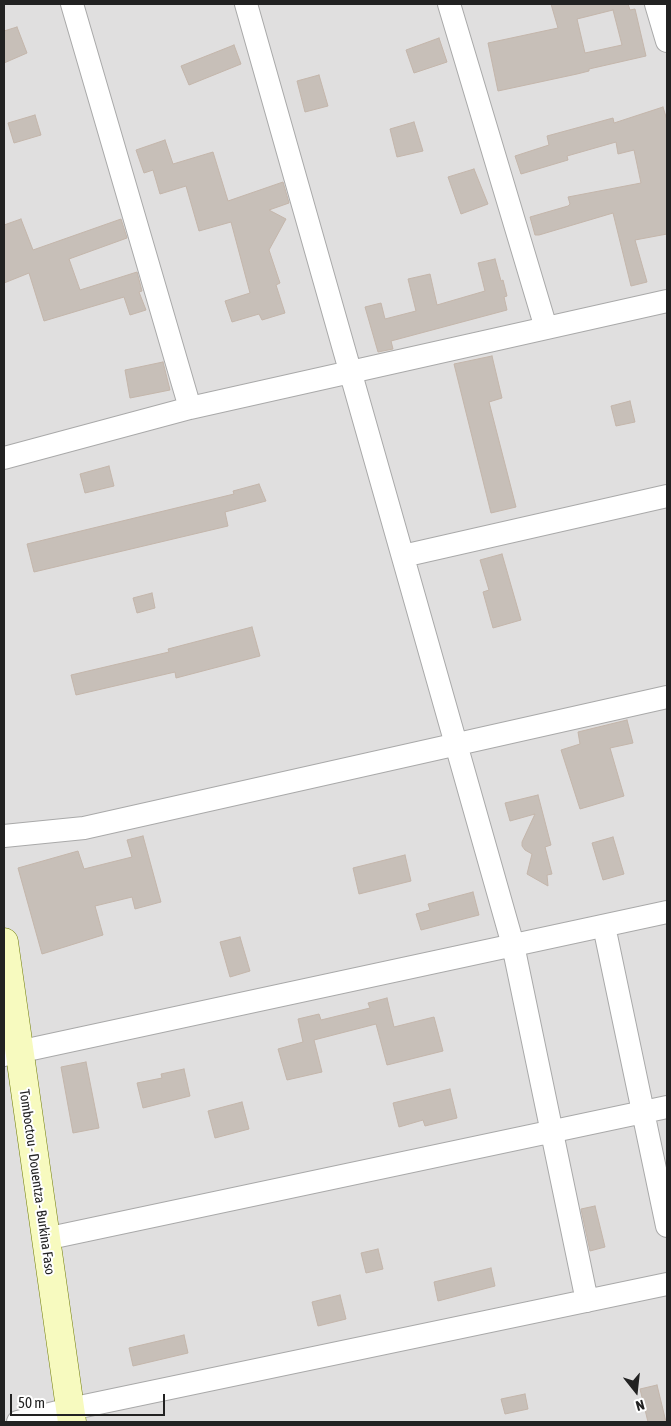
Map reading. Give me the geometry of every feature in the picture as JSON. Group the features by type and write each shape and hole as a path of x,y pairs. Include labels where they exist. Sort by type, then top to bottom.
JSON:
{"main road":[{"name":"Tomboctou - Douentza - Burkina Faso","path":"4,942 11,1053 46,1239 71,1416"}],"street":[{"path":"72,4 190,408"},
{"path":"246,4 513,945 587,1301"},
{"path":"449,4 546,328"},
{"path":"656,4 667,41"},
{"path":"4,458 190,408 667,301"},
{"path":"403,556 667,496"},
{"path":"4,836 84,828 667,697"},
{"path":"11,1053 667,912"},
{"path":"604,926 667,1226"},
{"path":"46,1239 667,1107"},
{"path":"18,1422 71,1416 667,1284"}],"shaded area":[{"path":"4,4 667,4 667,1422 4,1422"}],"building":[{"path":"551,4 628,4 630,10 635,9 646,56 589,69 589,71 577,74 498,91 488,43 558,28","holes":["613,10 622,45 585,53 577,19"]},
{"path":"17,27 27,53 4,63 4,31"},
{"path":"439,38 447,62 414,73 406,50"},
{"path":"234,45 241,64 189,85 181,66"},
{"path":"319,75 328,106 305,112 297,81"},
{"path":"663,107 667,120 667,234 635,240 647,282 631,286 613,213 539,235 535,235 530,217 568,206 570,204 568,197 641,183 634,150 618,154 616,142 567,156 568,160 521,174 515,156 549,145 547,136 613,118 614,123"},
{"path":"35,115 41,135 14,143 8,123"},
{"path":"414,122 423,151 397,157 390,129"},
{"path":"165,140 173,164 213,152 228,201 283,182 289,203 269,210 286,219 269,250 280,283 276,285 285,313 262,320 259,314 232,322 225,301 250,293 231,222 199,231 186,186 160,194 153,170 144,173 136,150"},
{"path":"474,169 488,204 461,214 448,177"},
{"path":"21,219 33,250 121,219 127,238 69,259 80,290 137,272 142,291 139,292 146,310 130,315 124,297 44,321 29,273 4,283 4,225"},
{"path":"495,259 507,296 504,297 507,310 391,341 393,349 378,352 365,307 381,303 385,319 416,311 408,279 430,274 437,305 485,291 478,263"},
{"path":"492,356 502,398 489,402 516,507 491,513 454,364"},
{"path":"163,362 170,390 130,398 125,370"},
{"path":"630,401 635,422 616,426 611,406"},
{"path":"109,466 114,486 85,493 80,474"},
{"path":"259,484 266,501 225,512 228,526 34,572 27,544 234,494 233,491"},
{"path":"502,554 521,620 493,628 483,592 489,590 480,560"},
{"path":"152,593 155,608 137,613 133,598"},
{"path":"252,627 260,656 176,678 175,672 76,695 71,675 169,652 168,649"},
{"path":"627,720 633,743 610,748 624,796 580,809 561,750 580,744 578,732"},
{"path":"538,795 551,845 545,847 552,874 547,875 548,886 527,874 532,854 525,850 522,842 535,814 510,821 505,803"},
{"path":"143,836 161,902 135,909 132,897 95,906 103,935 42,954 18,868 78,851 84,869 132,857 127,840"},
{"path":"613,837 624,874 603,880 592,843"},
{"path":"405,855 411,881 359,894 353,868"},
{"path":"473,892 479,915 421,930 416,914 430,910 428,904"},
{"path":"240,937 250,971 230,977 220,942"},
{"path":"387,998 394,1027 434,1017 443,1051 387,1065 376,1024 314,1040 322,1072 287,1080 278,1049 303,1042 298,1019 319,1014 321,1020 370,1008 368,1003"},
{"path":"86,1062 99,1128 73,1133 61,1067"},
{"path":"184,1069 190,1096 143,1108 137,1083 162,1078 161,1074"},
{"path":"450,1089 457,1118 425,1126 423,1120 399,1127 393,1103"},
{"path":"242,1102 249,1129 215,1138 208,1111"},
{"path":"595,1206 605,1247 590,1251 581,1209"},
{"path":"378,1249 383,1269 366,1273 361,1253"},
{"path":"491,1268 495,1286 438,1301 434,1282"},
{"path":"340,1295 346,1319 318,1326 312,1302"},
{"path":"184,1335 188,1353 133,1366 129,1348"},
{"path":"657,1385 666,1422 648,1422 640,1389"},
{"path":"525,1394 528,1409 505,1414 501,1399"}]}
